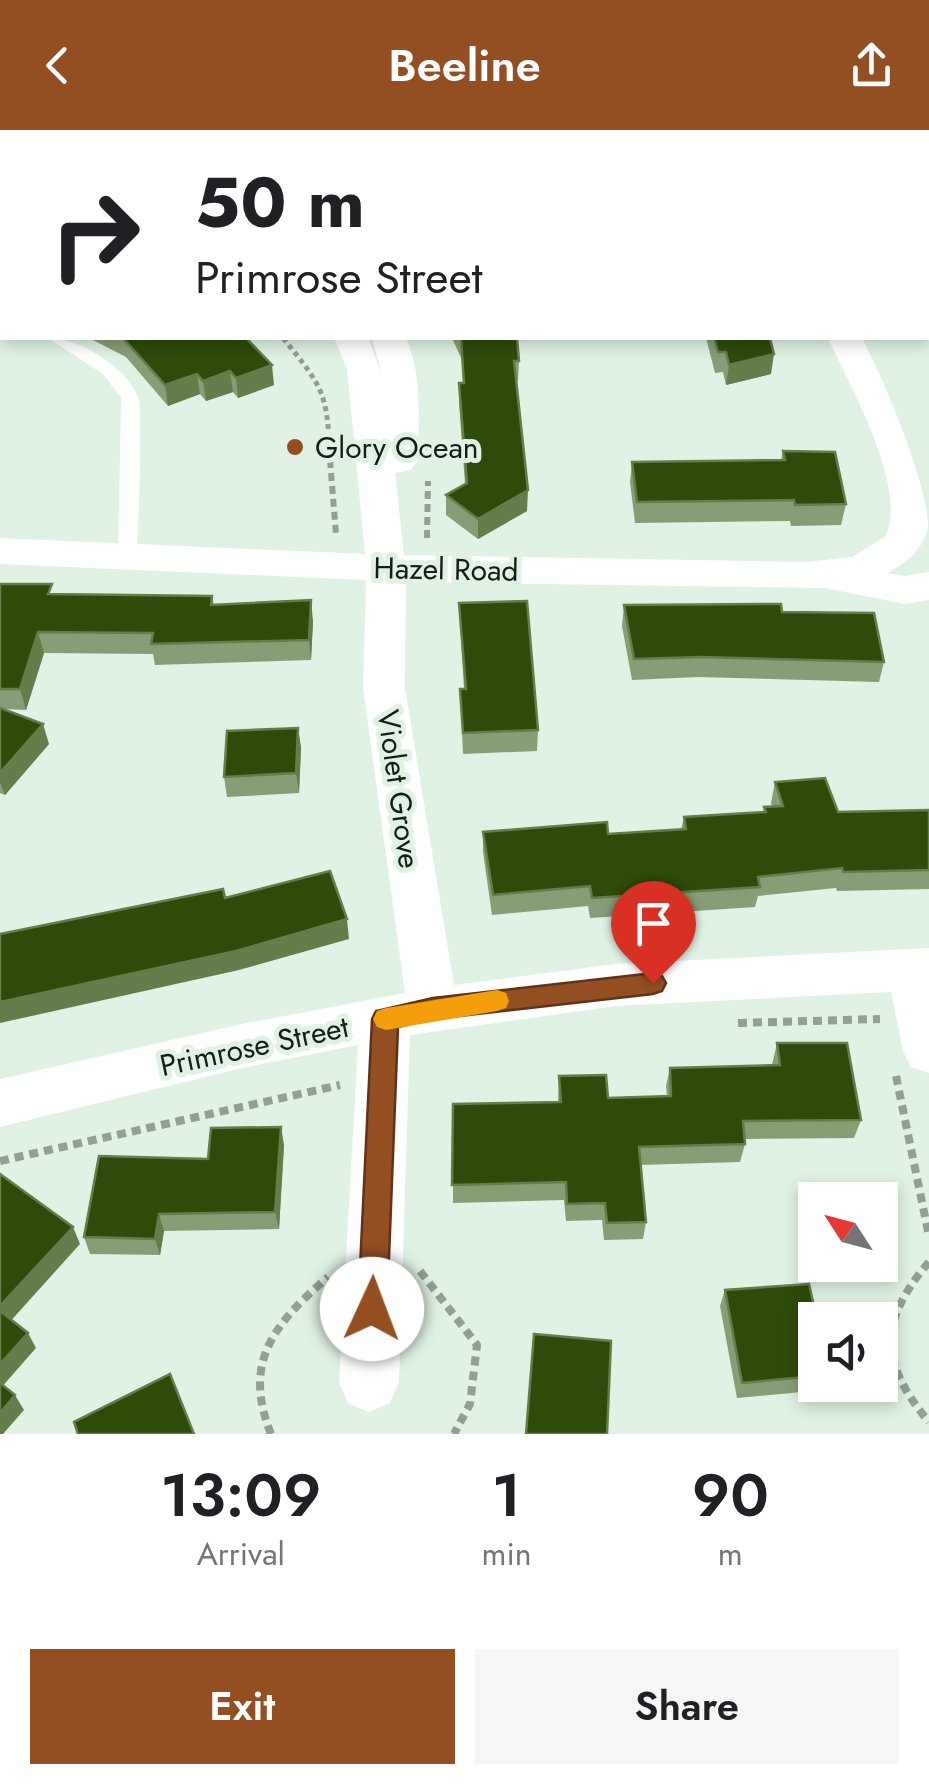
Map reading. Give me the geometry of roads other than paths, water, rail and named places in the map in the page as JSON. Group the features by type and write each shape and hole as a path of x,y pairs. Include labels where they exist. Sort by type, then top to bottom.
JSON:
{"street":[{"name":"Violet Grove","path":"352,340 367,390 386,568"},
{"name":"Violet Grove","path":"370,1382 409,1014 384,688 386,568 402,387 398,357 390,340"},
{"path":"846,340 919,514"},
{"name":"Hazel Road","path":"0,551 386,568 817,575 857,571 889,556 919,514"},
{"path":"817,575 905,590 929,586"},
{"path":"904,1053 920,969"},
{"name":"Primrose Street","path":"0,1103 242,1046 409,1014 616,985 920,969"}],"lane":[{"path":"59,340 110,370 130,398 128,558"}],"place":[{"name":"Glory Ocean","path":"295,447"}]}
